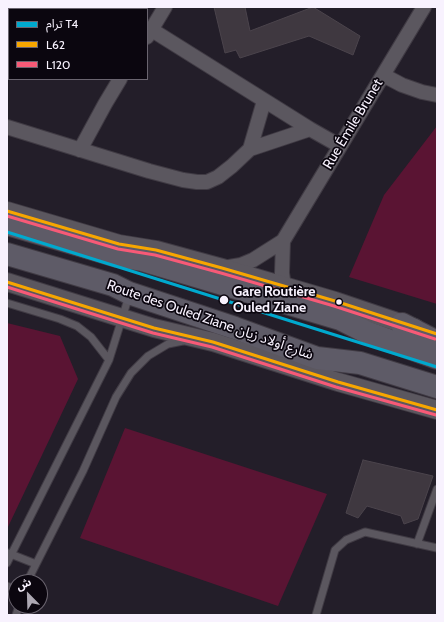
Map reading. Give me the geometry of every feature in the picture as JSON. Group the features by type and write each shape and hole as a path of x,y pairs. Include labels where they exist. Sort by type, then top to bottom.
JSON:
{"highway":[{"path":"7,224 117,256 149,255 340,319 366,332 437,358"},
{"name":"Route des Ouled Ziane شارع أولاد زيان","path":"7,254 113,285 129,293 235,328 318,358 360,363 437,387"},
{"path":"402,324 437,342"}],"street":[{"path":"165,7 149,33 340,146"},
{"name":"Rue Émile Brunet","path":"222,268 241,265 253,260 283,241 424,7"},
{"path":"383,75 402,85 422,92 437,95"},
{"path":"80,150 104,104 119,80"},
{"path":"250,149 264,101"},
{"path":"7,127 156,173 197,182 207,182 218,177 250,149 310,129"},
{"path":"7,211 119,244 149,255 222,268 335,301 402,324 437,334"},
{"name":"Rue Émile Brunet","path":"283,241 282,273 284,287"},
{"path":"7,282 123,317 154,328 214,342 338,382 437,410"}],"lane":[{"path":"7,563 9,553 109,360 129,293"},
{"path":"7,303 60,319 77,326 90,337 109,360"},
{"path":"31,574 83,471 116,397 131,373 148,356 168,344 180,341 214,342"},
{"path":"417,544 437,489"},
{"path":"316,615 335,550 346,540 366,532 437,548"},
{"path":"9,553 36,564"}],"shaded area":[{"path":"437,126 437,304 349,277 384,195"},
{"path":"7,323 60,336 78,379 7,529"},
{"path":"125,428 327,494 278,606 80,538"}],"building":[{"path":"214,7 245,7 250,31 313,7 360,36 353,55 309,36 240,58 236,50 225,53"},
{"path":"363,460 433,476 418,519 404,524 401,516 367,506 358,518 346,513"}],"tram line":[{"name":"T4","path":"7,232 437,367"}],"transit line":[{"name":"L62","path":"7,211 119,244 156,250 222,268 335,301 437,334"},
{"name":"L120","path":"7,216 118,249 155,255 221,273 334,306 435,339"},
{"name":"L62","path":"7,282 154,328 213,342 338,382 437,410"},
{"name":"L120","path":"7,287 153,333 212,347 336,387 436,415"}],"place":[{"name":"Gare Routière Ouled Ziane","path":"224,300"}]}
